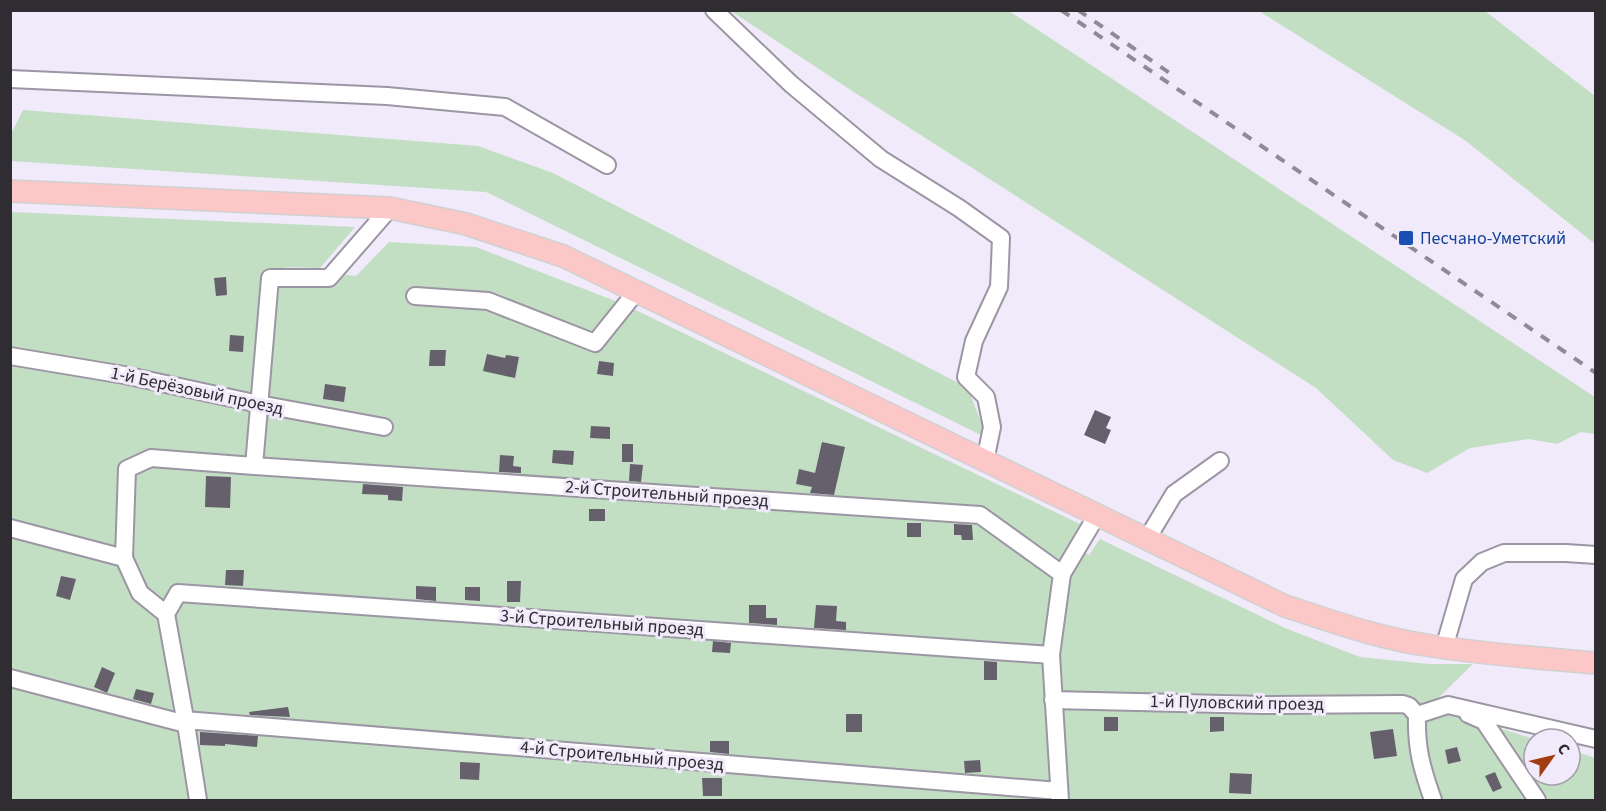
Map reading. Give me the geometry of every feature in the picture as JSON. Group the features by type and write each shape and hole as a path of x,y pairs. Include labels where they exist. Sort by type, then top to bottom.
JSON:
{"main road":[{"path":"10,191 390,208 466,224 562,256 1285,606 1369,633 1425,645 1543,660 1596,663"}],"street":[{"path":"714,10 791,84 881,159 959,208 1001,238 999,287 974,341 966,376 986,397 992,427 986,461"},
{"path":"10,79 387,96 505,107 607,165"},
{"path":"254,466 270,278 329,278 390,208"},
{"path":"415,296 488,301 595,343 636,292"},
{"name":"1-й Берёзовый проезд","path":"10,356 124,375 259,404 384,427"},
{"name":"2-й Строительный проезд","path":"124,558 127,469 151,458 980,515 1062,574"},
{"path":"1147,539 1174,495 1220,461"},
{"path":"1060,796 1051,655 1062,574 1097,515"},
{"path":"10,528 124,558 140,593 166,615 198,801"},
{"path":"1444,648 1464,579 1482,561 1504,553 1596,555"},
{"name":"3-й Строительный проезд","path":"166,615 178,593 1051,655"},
{"name":"4-й Строительный проезд","path":"10,678 186,722 1060,796"},
{"name":"1-й Пуловский проезд","path":"1053,700 1264,705 1403,704 1410,706 1417,715"},
{"path":"1448,705 1484,721 1537,801"},
{"path":"1433,801 1422,770 1416,738 1417,715 1448,705 1596,738"}],"green space":[{"path":"731,11 1009,11 1595,397 1595,434 1581,432 1557,444 1529,439 1470,448 1427,473 1393,460 1316,388"},
{"path":"1259,11 1485,11 1595,96 1595,244 1466,141"},
{"path":"23,110 478,146 553,173 968,388 987,438 486,192 11,161 10,136"},
{"path":"11,212 355,227 320,268 281,267 356,276 389,242 476,247 623,304 1080,524 1068,545 1089,555 1100,539 1285,628 1360,657 1429,664 1473,664 1430,706 1522,735 1522,787 1582,787 1582,754 1596,758 1595,800 11,800"}],"building":[{"path":"226,277 227,295 216,296 214,278"},
{"path":"230,335 244,336 243,352 229,351"},
{"path":"430,350 446,350 445,366 429,366"},
{"path":"487,354 505,358 506,355 519,357 515,378 483,371"},
{"path":"599,361 614,363 613,376 597,374"},
{"path":"325,384 346,387 344,402 323,399"},
{"path":"1095,410 1111,417 1106,428 1111,430 1105,444 1084,435"},
{"path":"591,426 610,427 610,439 590,438"},
{"path":"822,442 845,447 834,495 810,493 812,487 796,484 799,469 815,473"},
{"path":"622,444 633,444 633,462 622,462"},
{"path":"553,450 574,451 573,465 552,463"},
{"path":"500,455 514,456 513,466 521,467 521,473 499,472"},
{"path":"630,464 643,465 641,482 629,481"},
{"path":"206,476 231,477 230,508 205,507"},
{"path":"363,484 403,487 402,501 388,500 388,495 362,494"},
{"path":"589,509 605,509 605,521 589,521"},
{"path":"907,523 921,523 921,537 907,537"},
{"path":"954,524 972,525 973,540 962,540 961,535 954,535"},
{"path":"226,570 244,570 243,586 225,585"},
{"path":"61,576 76,579 70,600 56,596"},
{"path":"507,581 521,581 520,602 507,602"},
{"path":"416,586 436,587 436,601 416,599"},
{"path":"465,587 480,587 480,601 465,600"},
{"path":"749,605 766,605 766,618 777,618 777,625 749,623"},
{"path":"816,605 837,606 836,621 846,622 846,630 814,628"},
{"path":"713,641 731,643 730,653 712,652"},
{"path":"984,661 997,662 997,680 984,680"},
{"path":"102,667 115,673 107,693 94,687"},
{"path":"136,689 154,693 151,704 133,699"},
{"path":"288,707 290,717 250,715 249,712"},
{"path":"846,714 862,714 862,732 846,732"},
{"path":"1104,717 1118,717 1118,731 1104,731"},
{"path":"1210,717 1224,717 1224,731 1210,732"},
{"path":"1393,729 1397,756 1374,759 1370,732"},
{"path":"200,732 258,736 257,747 225,744 225,746 200,745"},
{"path":"710,741 729,741 729,754 710,752"},
{"path":"1457,747 1461,761 1448,764 1445,750"},
{"path":"980,760 981,772 965,773 964,761"},
{"path":"460,762 480,763 479,780 460,779"},
{"path":"1495,772 1502,788 1493,792 1485,776"},
{"path":"1230,773 1252,774 1251,794 1229,793"},
{"path":"702,778 722,778 722,796 703,796"}],"railway":[{"path":"1061,10 1596,373"},
{"path":"1078,10 1174,76"}],"place":[{"name":"Песчано-Уметский","path":"1406,238"}]}
